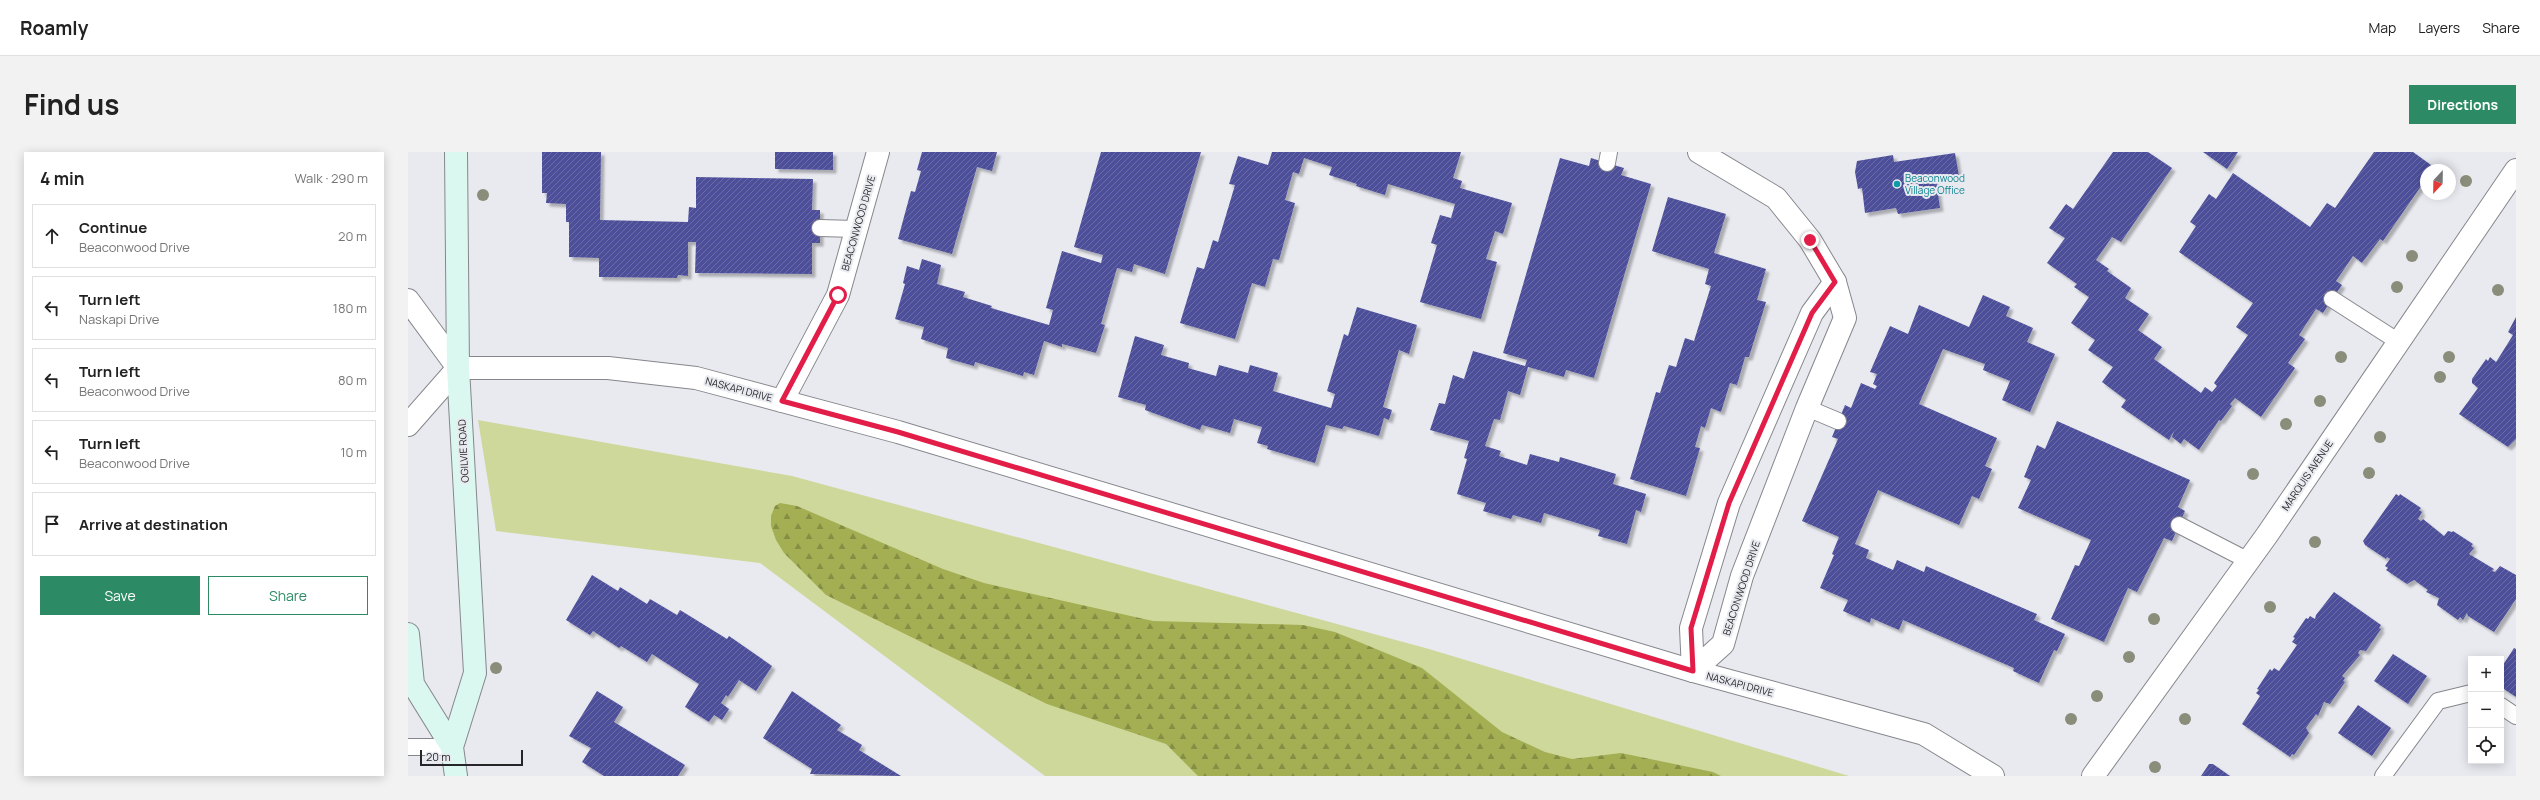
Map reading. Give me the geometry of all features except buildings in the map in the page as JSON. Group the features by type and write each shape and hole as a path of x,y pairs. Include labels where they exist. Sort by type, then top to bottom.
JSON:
{"street":[{"name":"OGILVIE ROAD","path":"452,746 475,673 458,368 456,152"},
{"name":"BEACONWOOD DRIVE","path":"782,401 838,295 855,229 878,152"},
{"name":"BEACONWOOD DRIVE","path":"1693,671 1723,644 1742,576 1807,408 1845,318 1835,282 1810,240 1776,198 1699,152"},
{"name":"MARQUIS AVENUE","path":"2093,776 2249,561 2516,170"},
{"path":"1693,671 1691,628 1729,503 1812,313 1835,282"},
{"path":"408,300 458,368 408,425"},
{"name":"NASKAPI DRIVE","path":"458,368 608,368 696,378 906,435 1693,671 1924,734 1992,776"},
{"name":"OGILVIE ROAD","path":"408,634 413,684 452,746 456,776"}],"lane":[{"path":"820,228 855,229"},
{"path":"2332,299 2399,342"},
{"path":"1807,408 1838,421"},
{"path":"2179,525 2249,561"},
{"path":"2383,776 2438,701 2468,694"},
{"path":"2504,708 2516,716"},
{"path":"408,747 452,746"}],"green space":[{"path":"478,420 792,476 1429,649 1849,776 1045,776 760,563 496,531"},
{"path":"780,503 797,506 943,569 984,583 1153,621 1303,625 1335,632 1422,668 1502,732 1545,752 1572,759 1621,753 1713,772 1721,776 1198,776 1166,744 1047,704 826,595 784,553 776,540 771,526 771,516 775,506"}],"place":[{"name":"Beaconwood Village Office","path":"1897,184"}],"route":[{"path":"838,295 792,378 782,401 898,432 1693,671 1691,628 1729,503 1812,313 1835,282 1810,240"}]}
